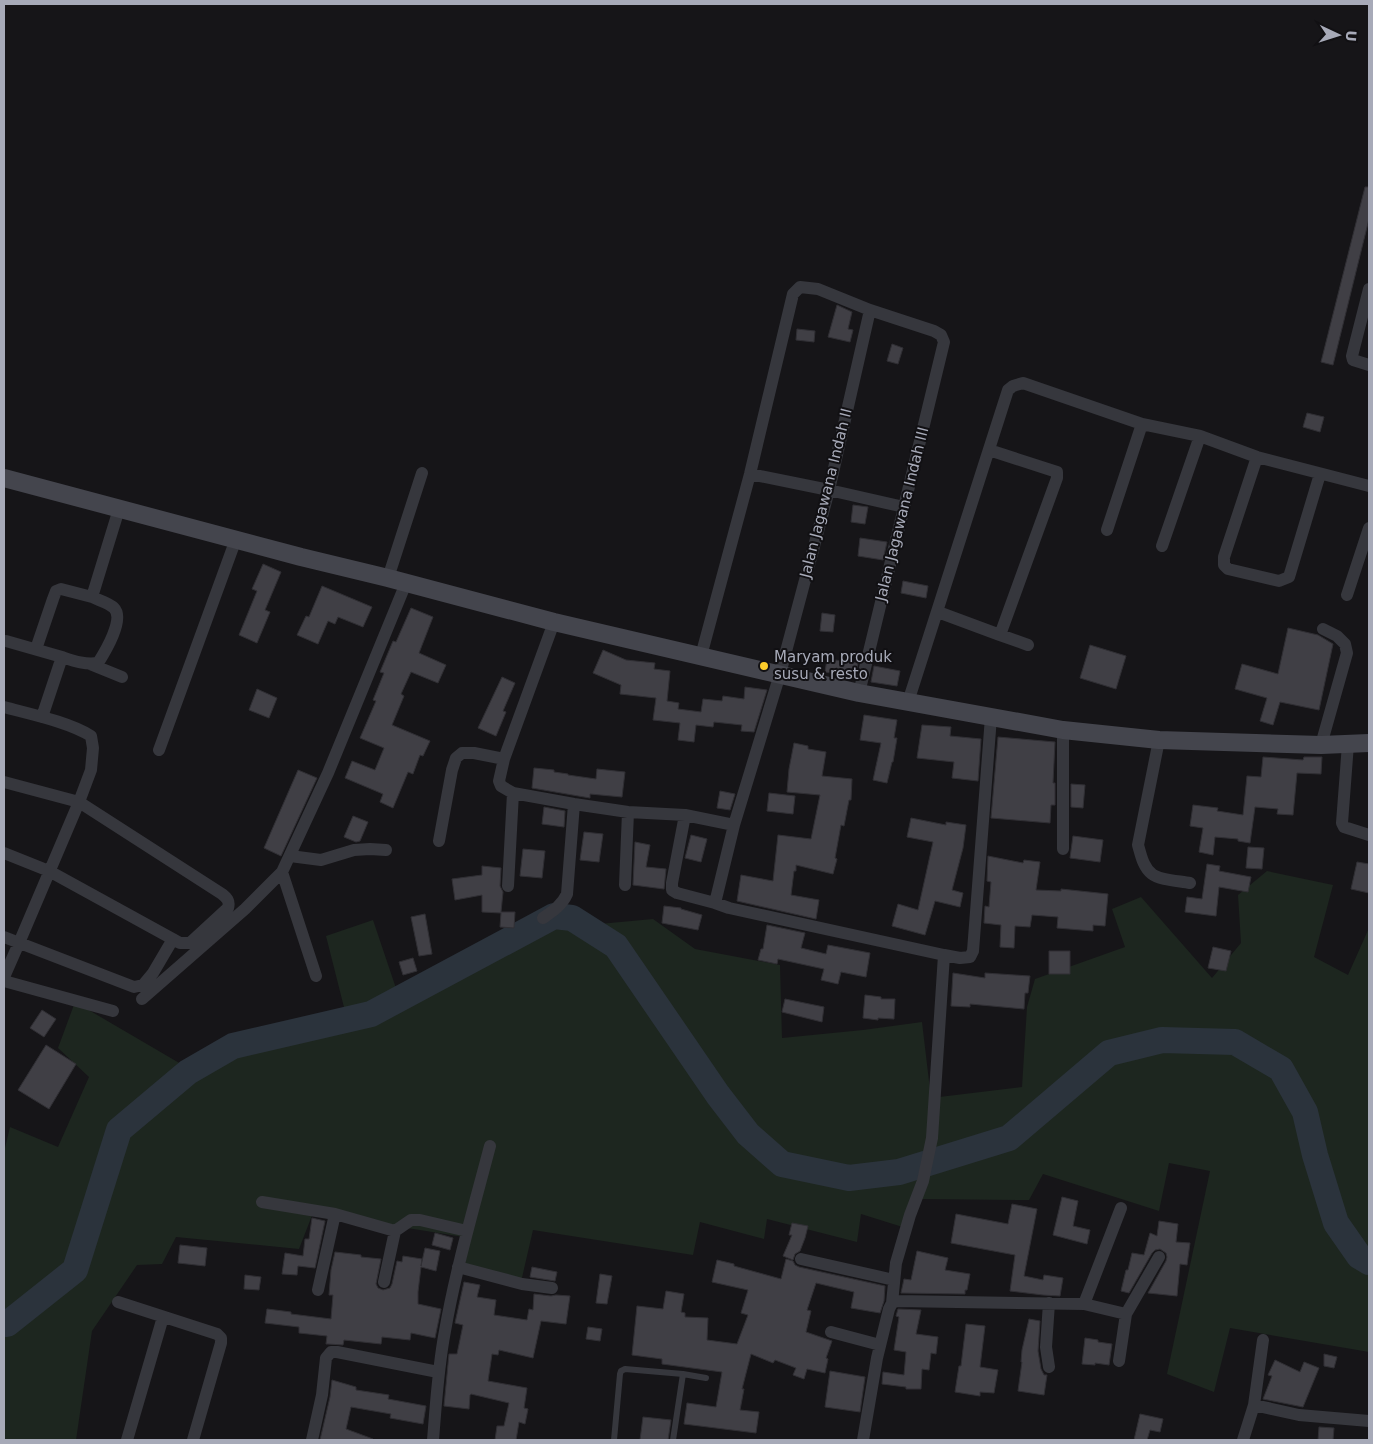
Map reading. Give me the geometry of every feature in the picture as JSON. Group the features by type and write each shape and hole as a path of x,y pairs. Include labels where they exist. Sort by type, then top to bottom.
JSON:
{"street":[{"path":"701,656 750,474 792,294 800,287 818,289 870,310"},
{"path":"1369,289 1367,306 1352,356 1353,360 1369,365"},
{"name":"Jalan Jagawana Indah III","path":"859,693 944,342 942,335 870,310"},
{"name":"Jalan Jagawana Indah II","path":"715,903 734,825 780,674 828,490 870,310"},
{"path":"908,702 1008,390 1013,386 1023,383 1142,424 1200,436 1257,457 1369,486"},
{"path":"1107,530 1142,424"},
{"path":"1162,546 1200,436"},
{"path":"989,450 1057,472 1058,475 1000,635"},
{"path":"1257,457 1224,557 1224,565 1228,570 1279,581 1289,577 1320,474"},
{"path":"388,578 422,473"},
{"path":"750,474 904,507"},
{"path":"4,478 554,622 859,693 1063,730 1159,740 1322,745 1369,743"},
{"path":"92,597 119,509"},
{"path":"1347,595 1369,528"},
{"path":"159,750 236,539"},
{"path":"142,999 245,909 282,872 328,773 406,583"},
{"path":"36,649 56,591 62,589 92,597 114,608 118,622 104,654 98,663 90,664"},
{"path":"938,612 1028,645"},
{"path":"554,622 504,759 499,781 501,786 513,793 574,804 628,812 685,815 734,825"},
{"path":"1322,745 1347,653 1345,644 1336,636 1323,629"},
{"path":"6,641 90,664 122,677"},
{"path":"42,717 62,657"},
{"path":"4,707 42,717 84,732 91,736 94,748 91,770 79,802 4,979 113,1010"},
{"path":"685,815 672,883 672,890 677,893 738,910 944,955 970,957 973,951 991,717"},
{"path":"1063,730 1063,849"},
{"path":"1159,740 1138,845 1142,860 1152,874 1190,883"},
{"path":"1348,744 1342,823 1344,827 1369,835"},
{"path":"439,841 452,770 456,758 462,753 474,753 504,759"},
{"path":"4,782 79,802 214,889 226,898 229,904 228,908 190,943 180,943 49,871 4,853"},
{"path":"508,886 513,793"},
{"path":"543,918 564,901 567,894 574,804"},
{"path":"626,885 628,812"},
{"path":"290,856 322,860 354,850 386,850"},
{"path":"282,872 316,976"},
{"path":"4,937 134,987 143,985 153,973 173,939"},
{"path":"863,1440 880,1345 888,1309 892,1303 896,1263 910,1215 923,1181 932,1138 944,955"},
{"path":"433,1440 438,1372 445,1330 458,1267 490,1146"},
{"path":"262,1202 335,1214 395,1231"},
{"path":"1084,1304 1121,1208"},
{"path":"318,1290 335,1214"},
{"path":"384,1282 395,1231 412,1220 420,1220 467,1231"},
{"path":"1119,1361 1126,1314 1159,1257"},
{"path":"801,1258 894,1280"},
{"path":"458,1267 522,1284 552,1288"},
{"path":"892,1303 897,1301 1084,1304 1126,1314"},
{"path":"118,1302 217,1334 221,1338 194,1440"},
{"path":"1049,1303 1046,1347 1049,1368"},
{"path":"127,1440 163,1317"},
{"path":"831,1332 880,1345"},
{"path":"1243,1440 1254,1406 1263,1340"},
{"path":"312,1440 322,1395 326,1358 331,1352 438,1372"},
{"path":"1254,1406 1299,1415 1369,1421"}],"lane":[{"path":"614,1440 621,1371 625,1369 706,1378"},
{"path":"673,1440 683,1374"}],"shaded area":[{"path":"1267,871 1333,885 1314,957 1348,975 1369,928 1369,1352 1230,1328 1214,1392 1167,1374 1210,1171 1169,1163 1159,1211 1043,1174 1029,1200 920,1199 909,1229 861,1214 857,1242 767,1219 764,1239 700,1222 693,1255 533,1230 521,1282 464,1269 470,1238 313,1213 299,1249 176,1237 162,1264 137,1265 92,1331 76,1440 4,1440 4,1152 10,1127 58,1147 89,1077 58,1048 75,1002 181,1064 296,1028 349,1027 326,936 373,920 402,1006 469,965 513,932 653,919 695,949 780,965 782,1038 922,1022 931,1098 1022,1087 1027,1007 1035,979 1125,947 1112,909 1141,897 1212,978 1241,943 1238,895"}],"building":[{"path":"1365,187 1369,187 1369,219 1333,365 1321,362"},
{"path":"837,305 852,312 848,329 853,330 850,342 828,337"},
{"path":"797,329 815,331 814,342 796,340"},
{"path":"892,344 903,348 898,364 887,361"},
{"path":"1307,413 1324,417 1320,432 1303,427"},
{"path":"853,505 868,507 865,524 851,522"},
{"path":"860,538 887,542 883,560 858,556"},
{"path":"263,564 281,572 265,610 270,612 257,643 239,635 257,591 252,589"},
{"path":"903,581 928,586 926,598 901,593"},
{"path":"322,586 372,607 363,627 338,617 335,624 328,621 318,644 297,635 306,616 309,617"},
{"path":"411,608 433,617 419,653 446,665 438,683 411,672 401,694 404,696 392,725 430,741 423,756 420,755 413,774 408,772 393,808 380,802 383,794 345,778 352,761 375,770 384,748 360,738 376,701 373,700 384,673 380,672 393,641 396,642"},
{"path":"822,613 835,615 833,632 820,631"},
{"path":"1288,628 1318,635 1333,644 1319,710 1280,702 1273,725 1260,721 1267,698 1235,689 1242,664 1278,674"},
{"path":"1090,645 1126,656 1116,689 1080,678"},
{"path":"603,650 626,660 655,663 654,669 670,671 667,701 679,703 678,709 701,712 703,699 722,701 723,696 744,699 745,687 767,690 754,732 741,731 742,725 714,722 713,727 696,725 694,742 678,740 680,723 653,720 656,698 620,694 621,685 593,673"},
{"path":"827,659 858,663 855,677 825,672"},
{"path":"874,666 900,671 897,686 871,682"},
{"path":"502,677 515,683 503,711 506,712 496,736 478,728"},
{"path":"257,689 277,698 269,718 249,710"},
{"path":"864,715 897,720 894,738 897,738 887,783 873,780 881,743 860,740"},
{"path":"922,725 951,727 950,736 981,739 978,781 952,778 954,762 917,758"},
{"path":"998,737 1055,742 1053,783 1055,783 1055,805 1051,805 1050,823 991,818"},
{"path":"794,743 808,746 808,749 826,752 822,776 852,779 851,800 849,800 844,826 841,825 835,858 837,859 833,874 796,865 796,871 794,871 791,895 819,900 816,919 737,901 741,875 773,881 778,835 811,839 820,795 787,792"},
{"path":"1263,757 1303,760 1304,757 1322,757 1321,774 1297,773 1293,815 1277,814 1278,809 1255,807 1250,843 1238,841 1238,839 1215,837 1213,855 1199,852 1203,828 1190,826 1193,805 1218,808 1217,811 1243,815 1247,776 1261,777"},
{"path":"534,768 554,770 554,772 568,775 596,779 597,769 625,772 622,797 590,794 590,798 532,788"},
{"path":"298,770 317,778 281,856 264,848"},
{"path":"1071,784 1085,785 1083,808 1071,807"},
{"path":"720,791 735,794 730,810 717,808"},
{"path":"769,793 795,796 793,814 767,811"},
{"path":"544,807 565,811 564,827 542,824"},
{"path":"353,816 368,822 360,841 356,842 344,837"},
{"path":"911,818 946,825 946,822 966,825 963,848 952,890 963,893 960,907 935,901 925,935 892,926 898,904 918,910 933,842 907,837"},
{"path":"584,832 603,834 599,862 580,860"},
{"path":"691,835 707,839 701,862 685,858"},
{"path":"1073,836 1103,840 1100,862 1070,858"},
{"path":"635,842 650,845 646,867 666,869 664,889 633,885"},
{"path":"1248,847 1264,848 1262,869 1246,868"},
{"path":"523,849 545,851 542,878 520,876"},
{"path":"988,856 1023,863 1024,860 1040,862 1036,890 1061,891 1061,889 1108,894 1105,926 1093,925 1093,931 1057,928 1058,917 1032,915 1030,927 1015,926 1014,948 1000,947 1001,925 984,923 985,906 989,907 991,882 987,881"},
{"path":"1357,862 1369,864 1369,893 1351,889"},
{"path":"1207,864 1220,866 1219,871 1251,877 1248,892 1219,887 1216,916 1185,912 1187,897 1202,899"},
{"path":"482,866 501,868 500,886 503,892 501,912 515,912 514,928 500,927 501,913 482,912 482,895 455,900 452,879 482,875"},
{"path":"664,906 681,908 702,915 698,930 662,923"},
{"path":"425,914 432,954 419,956 411,917"},
{"path":"767,925 805,933 801,948 826,954 828,945 870,953 866,977 841,972 838,984 821,980 824,969 778,959 777,964 758,960 761,949 763,949"},
{"path":"1213,947 1231,951 1226,971 1208,968"},
{"path":"1049,951 1070,951 1070,974 1049,974"},
{"path":"413,958 417,971 403,975 399,962"},
{"path":"953,973 985,978 985,973 1030,976 1028,993 1025,993 1024,1009 970,1004 970,1007 951,1006"},
{"path":"865,995 881,997 881,999 895,999 894,1019 878,1018 878,1020 863,1018"},
{"path":"785,999 824,1007 822,1022 782,1012"},
{"path":"42,1010 56,1019 44,1037 30,1028"},
{"path":"46,1045 76,1064 49,1109 18,1090"},
{"path":"1062,1197 1078,1201 1073,1226 1090,1230 1087,1244 1053,1235"},
{"path":"1012,1204 1037,1209 1024,1276 1043,1280 1044,1275 1063,1278 1060,1296 1010,1291 1015,1255 951,1243 956,1214 1008,1224"},
{"path":"312,1218 325,1221 315,1268 298,1266 297,1275 282,1274 285,1253 303,1256 305,1239 309,1239"},
{"path":"1159,1221 1178,1224 1176,1242 1190,1243 1187,1265 1180,1264 1177,1296 1148,1293 1166,1261 1166,1253 1160,1249 1152,1253 1129,1293 1121,1291 1132,1253 1144,1255 1150,1233 1157,1236"},
{"path":"792,1223 808,1226 800,1251 795,1254 793,1260 783,1256 792,1235 789,1235"},
{"path":"435,1233 453,1238 450,1250 432,1245"},
{"path":"180,1245 207,1248 205,1266 178,1263"},
{"path":"425,1248 440,1251 436,1271 421,1267 418,1292 418,1304 441,1309 435,1338 411,1333 410,1340 382,1337 381,1344 344,1340 343,1345 326,1344 327,1336 299,1333 299,1327 265,1323 267,1309 331,1319 333,1295 329,1295 335,1252 381,1259 376,1284 378,1288 383,1290 390,1288 392,1284 397,1261 402,1262 403,1256 422,1259 421,1266"},
{"path":"917,1251 948,1258 945,1270 970,1274 965,1294 901,1293 904,1279 911,1280"},
{"path":"786,1259 793,1261 799,1267 885,1286 884,1301 880,1313 851,1308 854,1292 816,1283 807,1310 811,1311 806,1332 832,1341 826,1358 828,1359 825,1373 807,1369 804,1379 793,1375 796,1368 775,1360 773,1363 751,1354 742,1389 744,1389 740,1410 759,1412 756,1433 684,1424 687,1403 716,1407 722,1372 662,1364 662,1359 632,1355 637,1306 663,1309 666,1291 684,1294 681,1312 685,1313 685,1317 708,1318 707,1340 737,1344 748,1315 741,1313 748,1290 712,1282 717,1260 781,1279"},
{"path":"532,1267 557,1272 555,1281 530,1277"},
{"path":"600,1274 612,1276 607,1304 596,1303"},
{"path":"245,1275 261,1277 259,1290 244,1289"},
{"path":"464,1282 480,1285 477,1297 496,1300 494,1315 527,1320 529,1309 533,1310 534,1294 570,1296 566,1324 541,1321 533,1358 499,1350 498,1355 492,1354 488,1381 527,1388 524,1408 528,1409 525,1424 519,1422 516,1440 495,1440 497,1426 504,1426 509,1403 471,1394 469,1409 444,1406 449,1354 457,1354 463,1325 455,1323"},
{"path":"898,1309 921,1310 916,1334 938,1337 936,1354 931,1353 929,1370 922,1369 921,1389 906,1389 906,1387 882,1384 883,1372 904,1375 906,1352 894,1350 899,1317 896,1316"},
{"path":"1029,1319 1040,1321 1038,1351 1041,1369 1044,1375 1047,1375 1044,1395 1018,1391 1022,1350"},
{"path":"966,1324 985,1326 980,1367 998,1370 994,1393 980,1392 980,1396 955,1392 959,1366 961,1366"},
{"path":"588,1327 602,1329 600,1341 586,1339"},
{"path":"1085,1338 1112,1344 1109,1365 1082,1364"},
{"path":"1324,1354 1337,1357 1334,1368 1324,1366"},
{"path":"1275,1360 1300,1372 1304,1362 1319,1368 1303,1407 1263,1399 1272,1376 1268,1375"},
{"path":"830,1371 865,1377 860,1412 825,1407"},
{"path":"332,1380 356,1387 356,1390 389,1395 388,1399 426,1406 423,1424 390,1418 391,1414 351,1407 346,1429 373,1439 320,1440"},
{"path":"1140,1414 1163,1419 1160,1432 1150,1430 1147,1440 1134,1440"},
{"path":"643,1417 671,1420 668,1440 640,1440"},
{"path":"1319,1427 1334,1428 1333,1440 1318,1440"}],"waterway":[{"path":"4,1324 7,1324 75,1270 119,1130 188,1072 233,1046 371,1014 554,916 572,918 616,946 718,1095 748,1134 782,1164 849,1178 899,1172 1009,1138 1109,1053 1162,1040 1235,1042 1281,1069 1305,1112 1315,1155 1336,1223 1359,1256 1369,1262"}],"place":[{"name":"Maryam produk susu & resto","path":"764,666"}]}
